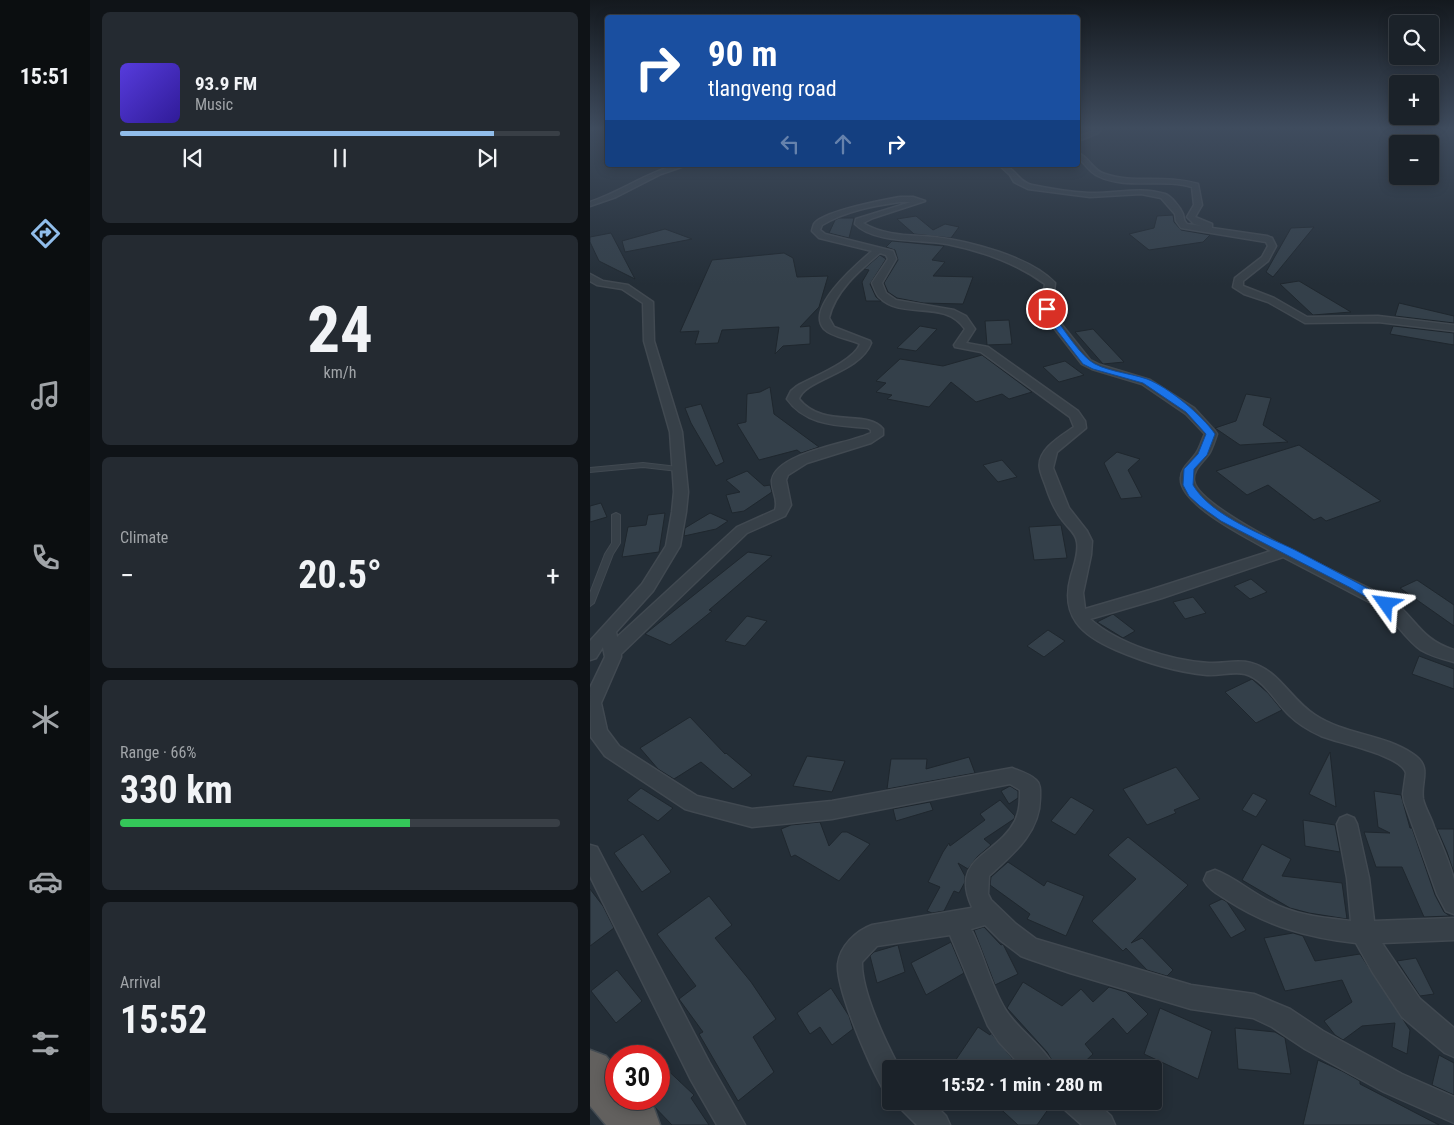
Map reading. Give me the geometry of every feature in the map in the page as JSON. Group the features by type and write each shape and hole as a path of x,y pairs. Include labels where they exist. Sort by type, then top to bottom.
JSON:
{"highway":[{"path":"590,1072 637,1125"}],"street":[{"path":"590,204 603,200 642,180"},
{"path":"1015,180 1016,182 1028,187 1090,195 1141,192 1157,194 1167,198 1179,214 1180,221 1184,226 1257,236 1269,240 1272,246"},
{"path":"1129,180 1178,181 1195,186 1198,205 1191,217 1193,220 1206,226 1264,234 1274,241 1269,255 1258,267 1242,274 1238,280 1238,287 1271,300 1298,317 1324,321 1365,318 1392,319 1454,328"},
{"path":"1454,656 1426,645 1386,604 1225,519 1193,494 1188,485 1189,469 1202,455 1211,434 1190,410 1146,382 1096,367 1086,362 1049,315 1047,309 1050,283 1040,274 993,254 945,241 877,232 859,224 859,221 862,219 920,200 898,200 849,211 821,221 815,228 817,234 822,236 892,255 890,264 877,283 881,294 885,298 904,305 944,310 965,320 970,329 959,345 984,349 1074,414 1080,428 1049,453 1046,468 1062,509 1078,528 1085,544 1074,594 1076,608 1083,621 1097,634 1110,642 1130,650 1194,667 1209,669 1247,668 1252,670 1269,681 1296,711 1310,722 1343,737 1405,758 1416,772 1413,797 1448,894 1454,904"},
{"path":"612,652 742,530 780,513 784,503 779,485 781,471 795,463 867,440 876,435 878,429 871,425 818,418 803,411 793,399 794,393 801,388 849,361 863,352 866,347 866,343 861,339 828,327 824,321 824,315 828,304 852,273 878,250"},
{"path":"590,654 648,587 673,546 680,492 676,432 649,341 648,302 625,288 593,281"},
{"path":"1080,616 1156,594 1285,551"},
{"path":"608,631 612,652 611,663 602,678 592,703 592,713 598,732 612,751 692,803 752,818 832,810 1012,776 1030,786 1031,802 1020,834 978,872 976,894 983,907 1008,932 1029,948 1070,962 1191,997 1254,1006 1281,1018 1314,1040 1393,1083 1454,1110"},
{"path":"1347,824 1358,878 1364,934 1381,965 1411,1008 1454,1044"},
{"path":"590,854 700,1071 732,1125"},
{"path":"1215,880 1264,910 1312,927 1364,934 1454,929"},
{"path":"882,1061 851,981 850,964 854,953 862,943 872,936 956,923 978,917 983,907"},
{"path":"956,923 963,936 991,1009 1034,1060"},
{"path":"921,1110 937,1125"},
{"path":"1084,1110 1102,1125"}],"lane":[{"path":"590,470 643,465 678,469"},
{"path":"590,603 609,554 616,543 616,515"}],"building":[{"path":"1173,215 1174,222 1181,230 1210,235 1203,242 1149,250 1129,234 1154,228 1157,216"},
{"path":"916,216 933,230 945,224 959,227 951,238 914,234 897,219"},
{"path":"839,218 854,218 849,238 829,233 835,220"},
{"path":"1314,227 1273,277 1266,272 1291,228"},
{"path":"665,229 692,239 625,252 622,241"},
{"path":"611,233 635,279 599,261 590,242 590,237"},
{"path":"892,241 944,246 932,260 945,262 933,276 973,277 963,304 923,303 897,298 888,292 884,283 898,260 895,250 886,247"},
{"path":"784,253 793,258 797,277 828,276 819,307 800,327 810,326 810,344 783,346 775,354 779,327 722,330 718,343 695,344 699,331 680,332 712,260"},
{"path":"880,255 886,259 870,284 876,297 881,301 866,301 862,282 869,270 864,269"},
{"path":"1299,281 1351,312 1313,315 1280,284"},
{"path":"1399,303 1454,316 1454,323 1395,316"},
{"path":"1009,320 1012,344 987,345 985,321"},
{"path":"920,326 937,329 916,351 897,348"},
{"path":"1393,326 1454,333 1454,345 1390,334"},
{"path":"1093,329 1124,362 1103,364 1075,332"},
{"path":"982,355 1032,392 1009,399 1002,394 976,402 951,382 929,407 887,399 892,395 876,392 886,383 876,381 900,359 943,366"},
{"path":"1065,361 1084,375 1059,382 1043,367"},
{"path":"770,387 774,414 819,447 801,453 797,450 759,460 737,424 746,422 747,394 760,392"},
{"path":"1246,394 1271,398 1263,425 1288,442 1240,445 1215,428 1236,421"},
{"path":"701,404 724,462 716,466 691,423 685,408"},
{"path":"1299,445 1381,501 1326,521 1321,517 1314,520 1268,485 1247,495 1216,471"},
{"path":"1117,452 1140,459 1128,470 1142,497 1121,499 1104,463"},
{"path":"1002,460 1017,477 998,482 983,465"},
{"path":"747,471 764,486 770,485 772,492 744,511 732,513 726,495 740,492 726,480"},
{"path":"601,503 607,517 590,522 590,506"},
{"path":"665,513 659,552 622,557 628,527 646,525 648,515"},
{"path":"710,513 728,521 716,529 684,536 685,528"},
{"path":"1061,525 1067,558 1034,560 1029,527"},
{"path":"748,552 772,556 709,610 712,611 670,645 645,634"},
{"path":"1251,579 1267,592 1250,599 1234,586"},
{"path":"1417,580 1454,605 1454,626 1400,588"},
{"path":"1193,597 1206,613 1185,619 1173,602"},
{"path":"1113,614 1135,631 1123,638 1097,622"},
{"path":"747,616 767,621 745,646 725,641"},
{"path":"1048,630 1065,641 1044,657 1027,646"},
{"path":"1419,656 1454,669 1454,689 1412,674"},
{"path":"1252,679 1268,693 1282,710 1256,723 1225,692"},
{"path":"690,717 725,754 752,775 733,789 701,762 674,779 658,769 640,748"},
{"path":"1330,752 1336,807 1309,794"},
{"path":"807,756 845,761 832,792 793,786"},
{"path":"969,757 975,773 887,789 891,759 927,759 926,769"},
{"path":"1176,767 1200,799 1174,810 1176,813 1147,825 1123,789"},
{"path":"1010,786 1018,791 1018,798 1009,804 1001,791"},
{"path":"641,788 673,808 658,821 627,800"},
{"path":"1374,791 1401,795 1410,828 1412,828 1435,895 1444,912 1450,916 1424,917 1402,867 1376,867 1364,832 1390,833 1378,827"},
{"path":"1253,793 1267,800 1256,817 1242,810"},
{"path":"1071,797 1094,810 1075,835 1051,821"},
{"path":"1000,800 1015,816 1014,819 984,839 991,845 977,857 968,869 958,863 965,876 965,882 959,893 954,891 944,911 932,913 927,911 940,887 928,882 943,852 949,843 950,846 985,820 980,814"},
{"path":"930,802 933,810 896,821 893,809"},
{"path":"1303,820 1335,825 1340,852 1305,846"},
{"path":"820,822 829,846 842,832 847,832 870,844 839,881 795,855 791,857 781,829 791,825"},
{"path":"1437,829 1454,829 1454,873 1447,852"},
{"path":"643,834 671,872 642,892 614,853"},
{"path":"1128,837 1188,885 1131,943 1142,938 1173,970 1167,976 1147,970 1126,948 1123,951 1092,921 1136,879 1108,855"},
{"path":"1262,844 1291,859 1282,876 1342,883 1347,919 1290,908 1242,880"},
{"path":"1008,862 1044,886 1047,881 1084,896 1066,936 1027,919 1030,914 990,885 991,877"},
{"path":"590,889 603,906 614,928 590,946"},
{"path":"709,896 732,925 715,938 751,982 776,1019 753,1037 774,1072 738,1101 699,1034 703,1032 679,999 696,986 657,934"},
{"path":"1222,899 1227,902 1246,930 1231,938 1209,905"},
{"path":"984,927 1001,945 1003,944 1018,974 995,985 974,930"},
{"path":"1293,933 1303,936 1315,961 1360,954 1410,1030 1407,1054 1392,1047 1395,1023 1362,1026 1343,1040 1335,1035 1324,1021 1352,1002 1342,980 1285,991 1264,938"},
{"path":"951,942 964,973 926,995 911,963"},
{"path":"898,945 905,972 877,983 870,956 874,952"},
{"path":"1416,958 1434,994 1420,996 1397,961"},
{"path":"617,970 642,1001 616,1023 591,991"},
{"path":"1023,982 1062,1006 1081,989 1093,1002 1109,987 1126,992 1148,1014 1127,1034 1113,1018 1085,1044 1093,1054 1087,1060 1052,1060 1047,1052 1007,1008"},
{"path":"831,988 849,1016 853,1029 832,1045 820,1027 810,1034 797,1013"},
{"path":"1160,1008 1212,1031 1198,1079 1162,1062 1162,1060 1157,1060 1144,1054"},
{"path":"978,1027 990,1035 991,1033 1014,1060 956,1060"},
{"path":"1235,1028 1275,1032 1285,1038 1291,1074 1238,1069"},
{"path":"1439,1055 1454,1063 1454,1095 1432,1085"},
{"path":"1318,1060 1342,1071 1360,1081 1360,1084 1439,1125 1303,1125"},
{"path":"670,1072 694,1095 691,1098 709,1125 672,1125 658,1110 670,1110"},
{"path":"1002,1110 1048,1110 1037,1125 1018,1125"}],"route":[{"path":"1047,309 1049,315 1086,362 1096,367 1146,382 1190,410 1201,421 1211,434 1202,455 1189,469 1188,485 1193,494 1204,504 1225,519 1386,604"}]}
